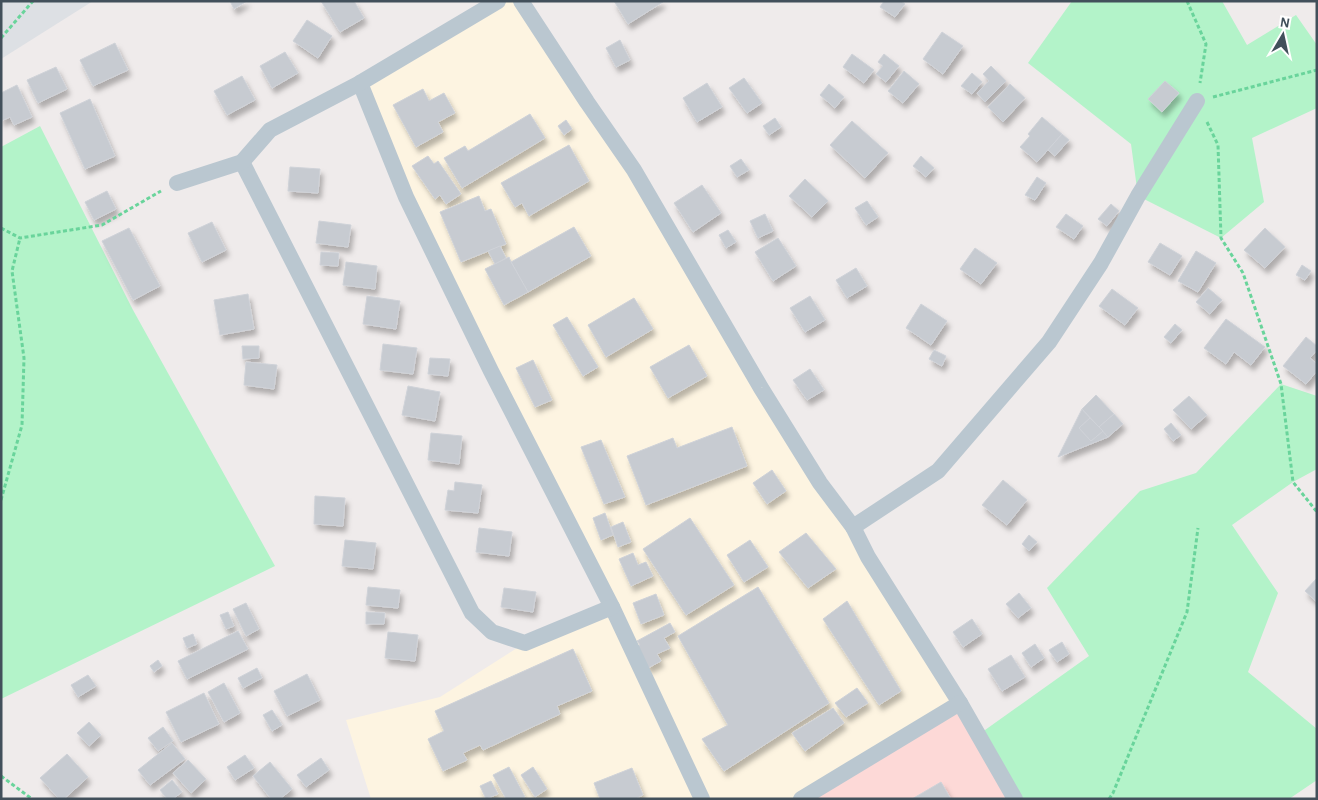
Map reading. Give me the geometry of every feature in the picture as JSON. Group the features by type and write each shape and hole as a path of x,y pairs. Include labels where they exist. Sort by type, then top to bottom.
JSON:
{"street":[{"path":"177,183 242,162 270,130 360,83 498,1"},
{"path":"521,1 634,170 761,388 820,483 853,528 868,557 960,704 1015,799"},
{"path":"360,83 406,197 491,371 612,607 702,799"},
{"path":"853,528 938,471 1049,342 1101,262 1138,196 1197,101"},
{"path":"242,162 472,613 492,632 525,643 612,607"},
{"path":"801,799 960,704"}],"path":[{"path":"1,38 33,1"},
{"path":"1187,1 1206,44 1197,101 1218,145 1221,238 1243,273 1281,384 1293,482 1317,512"},
{"path":"1197,101 1317,70"},
{"path":"1,228 20,238 102,224 177,183"},
{"path":"1,500 22,426 24,358 12,271 20,238"},
{"path":"1109,799 1113,794 1187,612 1198,528"},
{"path":"1,776 32,799"}],"shaded area":[{"path":"1,1 93,1 1,59"},
{"path":"498,1 521,1 960,703 801,799 371,799 346,720 440,697 525,643 612,607 491,371 360,83"},
{"path":"960,703 1015,799 801,799"}],"green space":[{"path":"1072,1 1222,1 1247,45 1296,15 1317,45 1317,108 1252,138 1264,202 1221,238 1138,196 1131,144 1028,63"},
{"path":"40,126 133,310 275,566 1,699 1,147"},
{"path":"1281,384 1317,396 1317,469 1293,482 1232,525 1278,593 1248,672 1317,729 1317,780 1289,799 1015,799 978,735 1089,656 1047,588 1140,491 1196,473"}],"building":[{"path":"230,1 247,1 234,9"},
{"path":"321,1 354,1 364,18 340,32"},
{"path":"614,1 662,1 663,2 628,24"},
{"path":"884,1 901,1 905,4 895,17 880,7"},
{"path":"307,20 332,36 318,58 293,41"},
{"path":"942,32 963,46 943,74 923,59"},
{"path":"620,40 630,60 616,67 606,48"},
{"path":"115,43 128,70 93,86 80,60"},
{"path":"285,52 298,73 272,88 260,66"},
{"path":"852,54 874,70 864,83 843,67"},
{"path":"884,54 899,66 886,82 876,74 883,66 878,62"},
{"path":"991,66 1006,81 985,102 977,93 989,81 983,74"},
{"path":"56,67 67,89 38,103 27,80"},
{"path":"904,71 919,84 903,103 888,91"},
{"path":"972,73 982,82 972,94 961,86"},
{"path":"242,76 255,100 227,115 214,91"},
{"path":"744,78 762,103 747,113 729,88"},
{"path":"1165,81 1179,93 1162,112 1148,99"},
{"path":"707,83 722,107 697,122 683,98"},
{"path":"829,84 844,97 835,108 820,95"},
{"path":"1010,84 1025,98 1003,122 988,107"},
{"path":"17,85 32,117 14,125 10,117 1,121 1,93"},
{"path":"423,89 429,101 444,93 455,113 438,122 443,132 416,147 393,105"},
{"path":"90,99 115,156 85,169 60,113"},
{"path":"530,114 545,138 462,188 444,158 465,146 468,151"},
{"path":"1042,117 1062,134 1037,162 1020,147 1030,136 1028,134"},
{"path":"775,118 781,127 769,135 763,126"},
{"path":"566,120 572,129 564,135 558,126"},
{"path":"852,121 888,153 865,178 830,145"},
{"path":"1062,134 1069,140 1055,156 1048,150"},
{"path":"569,145 589,181 529,216 522,203 515,207 501,183"},
{"path":"428,156 434,164 438,161 461,194 446,204 440,195 435,199 412,166"},
{"path":"921,156 934,168 926,177 913,166"},
{"path":"741,159 749,170 737,177 730,166"},
{"path":"290,167 320,169 318,193 288,191"},
{"path":"1037,177 1046,183 1035,200 1025,195"},
{"path":"805,179 828,201 812,217 789,196"},
{"path":"702,185 721,213 693,232 674,203"},
{"path":"107,191 116,209 94,220 85,202"},
{"path":"479,196 485,211 491,209 506,244 461,262 440,212"},
{"path":"867,201 878,217 866,225 855,208"},
{"path":"1111,204 1119,211 1107,226 1098,219"},
{"path":"765,214 773,231 758,238 750,221"},
{"path":"1066,214 1083,226 1074,239 1056,227"},
{"path":"319,221 351,225 348,247 316,243"},
{"path":"212,222 226,250 202,262 188,233"},
{"path":"574,227 591,256 528,292 511,262"},
{"path":"129,228 160,286 133,300 102,241"},
{"path":"1265,228 1285,247 1265,268 1244,250"},
{"path":"728,230 736,242 726,248 719,235"},
{"path":"778,238 796,266 773,281 755,252"},
{"path":"1160,243 1182,256 1170,275 1148,262"},
{"path":"500,246 506,258 495,264 488,251"},
{"path":"975,248 997,263 981,284 960,269"},
{"path":"1196,251 1216,263 1198,292 1178,281"},
{"path":"321,252 339,253 338,266 320,265"},
{"path":"509,257 528,292 504,305 485,269"},
{"path":"346,262 377,266 375,289 343,285"},
{"path":"1302,265 1311,271 1305,280 1296,275"},
{"path":"856,268 867,286 847,298 836,280"},
{"path":"1208,288 1222,300 1210,314 1196,302"},
{"path":"1112,289 1138,308 1125,325 1099,306"},
{"path":"248,294 254,329 220,335 214,300"},
{"path":"367,296 400,301 396,329 363,324"},
{"path":"810,296 825,320 805,332 790,308"},
{"path":"634,298 653,329 606,357 588,325"},
{"path":"921,304 947,321 931,345 906,328"},
{"path":"567,317 598,367 583,376 553,325"},
{"path":"1226,319 1265,347 1251,365 1234,352 1226,364 1204,348"},
{"path":"1175,324 1182,330 1171,343 1164,337"},
{"path":"1306,337 1317,346 1317,350 1310,358 1317,364 1317,371 1306,384 1283,366"},
{"path":"383,344 417,348 413,374 380,370"},
{"path":"689,345 707,376 668,398 650,367"},
{"path":"242,346 259,346 259,358 243,359"},
{"path":"934,350 946,356 942,366 929,359"},
{"path":"430,358 450,359 448,376 428,374"},
{"path":"533,360 552,400 535,407 516,368"},
{"path":"246,362 277,365 274,389 244,385"},
{"path":"810,369 824,390 807,400 793,380"},
{"path":"408,386 440,392 435,421 402,415"},
{"path":"1096,395 1114,414 1099,427 1082,409"},
{"path":"1189,396 1207,415 1191,429 1173,410"},
{"path":"1082,409 1090,418 1079,428 1091,441 1103,431 1108,437 1058,457"},
{"path":"1114,414 1123,424 1108,437 1099,427"},
{"path":"1090,418 1103,431 1091,441 1079,428"},
{"path":"1171,423 1181,435 1173,441 1164,429"},
{"path":"732,427 747,466 646,505 627,456 673,438 677,448"},
{"path":"431,433 462,436 459,464 428,460"},
{"path":"601,440 625,497 604,504 581,447"},
{"path":"772,470 786,491 767,504 753,483"},
{"path":"1003,480 1027,500 1007,525 982,505"},
{"path":"455,482 482,485 478,513 445,510 448,490 454,491"},
{"path":"315,496 345,498 343,526 314,524"},
{"path":"605,513 613,535 601,540 593,518"},
{"path":"690,518 734,585 686,615 643,549"},
{"path":"623,522 631,542 618,547 611,527"},
{"path":"479,528 512,532 509,556 476,552"},
{"path":"806,533 836,569 808,588 779,552"},
{"path":"1029,535 1037,542 1029,551 1022,544"},
{"path":"345,540 376,543 373,569 342,566"},
{"path":"750,540 768,567 744,582 727,555"},
{"path":"633,553 638,565 646,562 653,576 631,586 619,559"},
{"path":"1317,578 1317,602 1305,591"},
{"path":"368,587 400,590 398,608 366,605"},
{"path":"758,587 829,703 724,771 702,739 728,725 678,636"},
{"path":"504,588 536,592 533,612 501,607"},
{"path":"1019,593 1031,608 1018,618 1006,604"},
{"path":"656,594 664,615 641,624 633,603"},
{"path":"847,601 901,691 879,705 823,619"},
{"path":"246,603 259,629 246,636 233,609"},
{"path":"228,612 234,626 226,629 220,615"},
{"path":"366,612 385,613 384,624 366,624"},
{"path":"972,619 982,634 963,647 953,632"},
{"path":"670,623 675,632 664,638 670,648 657,654 661,661 648,668 637,646 640,645 637,641"},
{"path":"238,631 248,649 187,679 178,661"},
{"path":"388,632 418,635 415,661 385,658"},
{"path":"193,634 197,644 187,648 183,638"},
{"path":"1062,642 1069,654 1057,662 1049,650"},
{"path":"1035,644 1044,658 1031,667 1022,653"},
{"path":"573,649 592,691 557,706 560,714 483,750 480,745 463,753 467,760 443,771 428,739 444,731 435,711"},
{"path":"1011,655 1025,677 1002,691 988,669"},
{"path":"158,660 162,666 154,672 150,666"},
{"path":"257,668 262,678 243,688 238,678"},
{"path":"307,674 320,700 287,716 274,691"},
{"path":"88,675 96,686 78,697 71,685"},
{"path":"224,683 240,713 224,722 208,692"},
{"path":"857,688 868,703 846,717 835,703"},
{"path":"204,693 219,724 181,742 166,712"},
{"path":"833,708 844,723 805,751 792,733"},
{"path":"272,710 282,725 272,731 263,715"},
{"path":"89,722 101,735 89,746 77,733"},
{"path":"163,727 173,741 158,751 148,738"},
{"path":"172,743 185,759 150,785 138,770"},
{"path":"67,754 88,777 64,799 59,799 40,778"},
{"path":"245,755 254,768 235,780 227,767"},
{"path":"321,758 329,770 306,787 297,775"},
{"path":"188,760 206,779 191,793 173,773"},
{"path":"270,762 292,789 280,799 271,799 253,776"},
{"path":"509,767 525,797 522,799 506,799 493,775"},
{"path":"533,767 547,789 535,797 521,775"},
{"path":"632,768 643,795 635,799 600,799 594,783"},
{"path":"172,780 182,792 173,799 167,799 160,790"},
{"path":"491,781 498,794 486,799 480,786"},
{"path":"941,782 951,799 912,799"}]}
